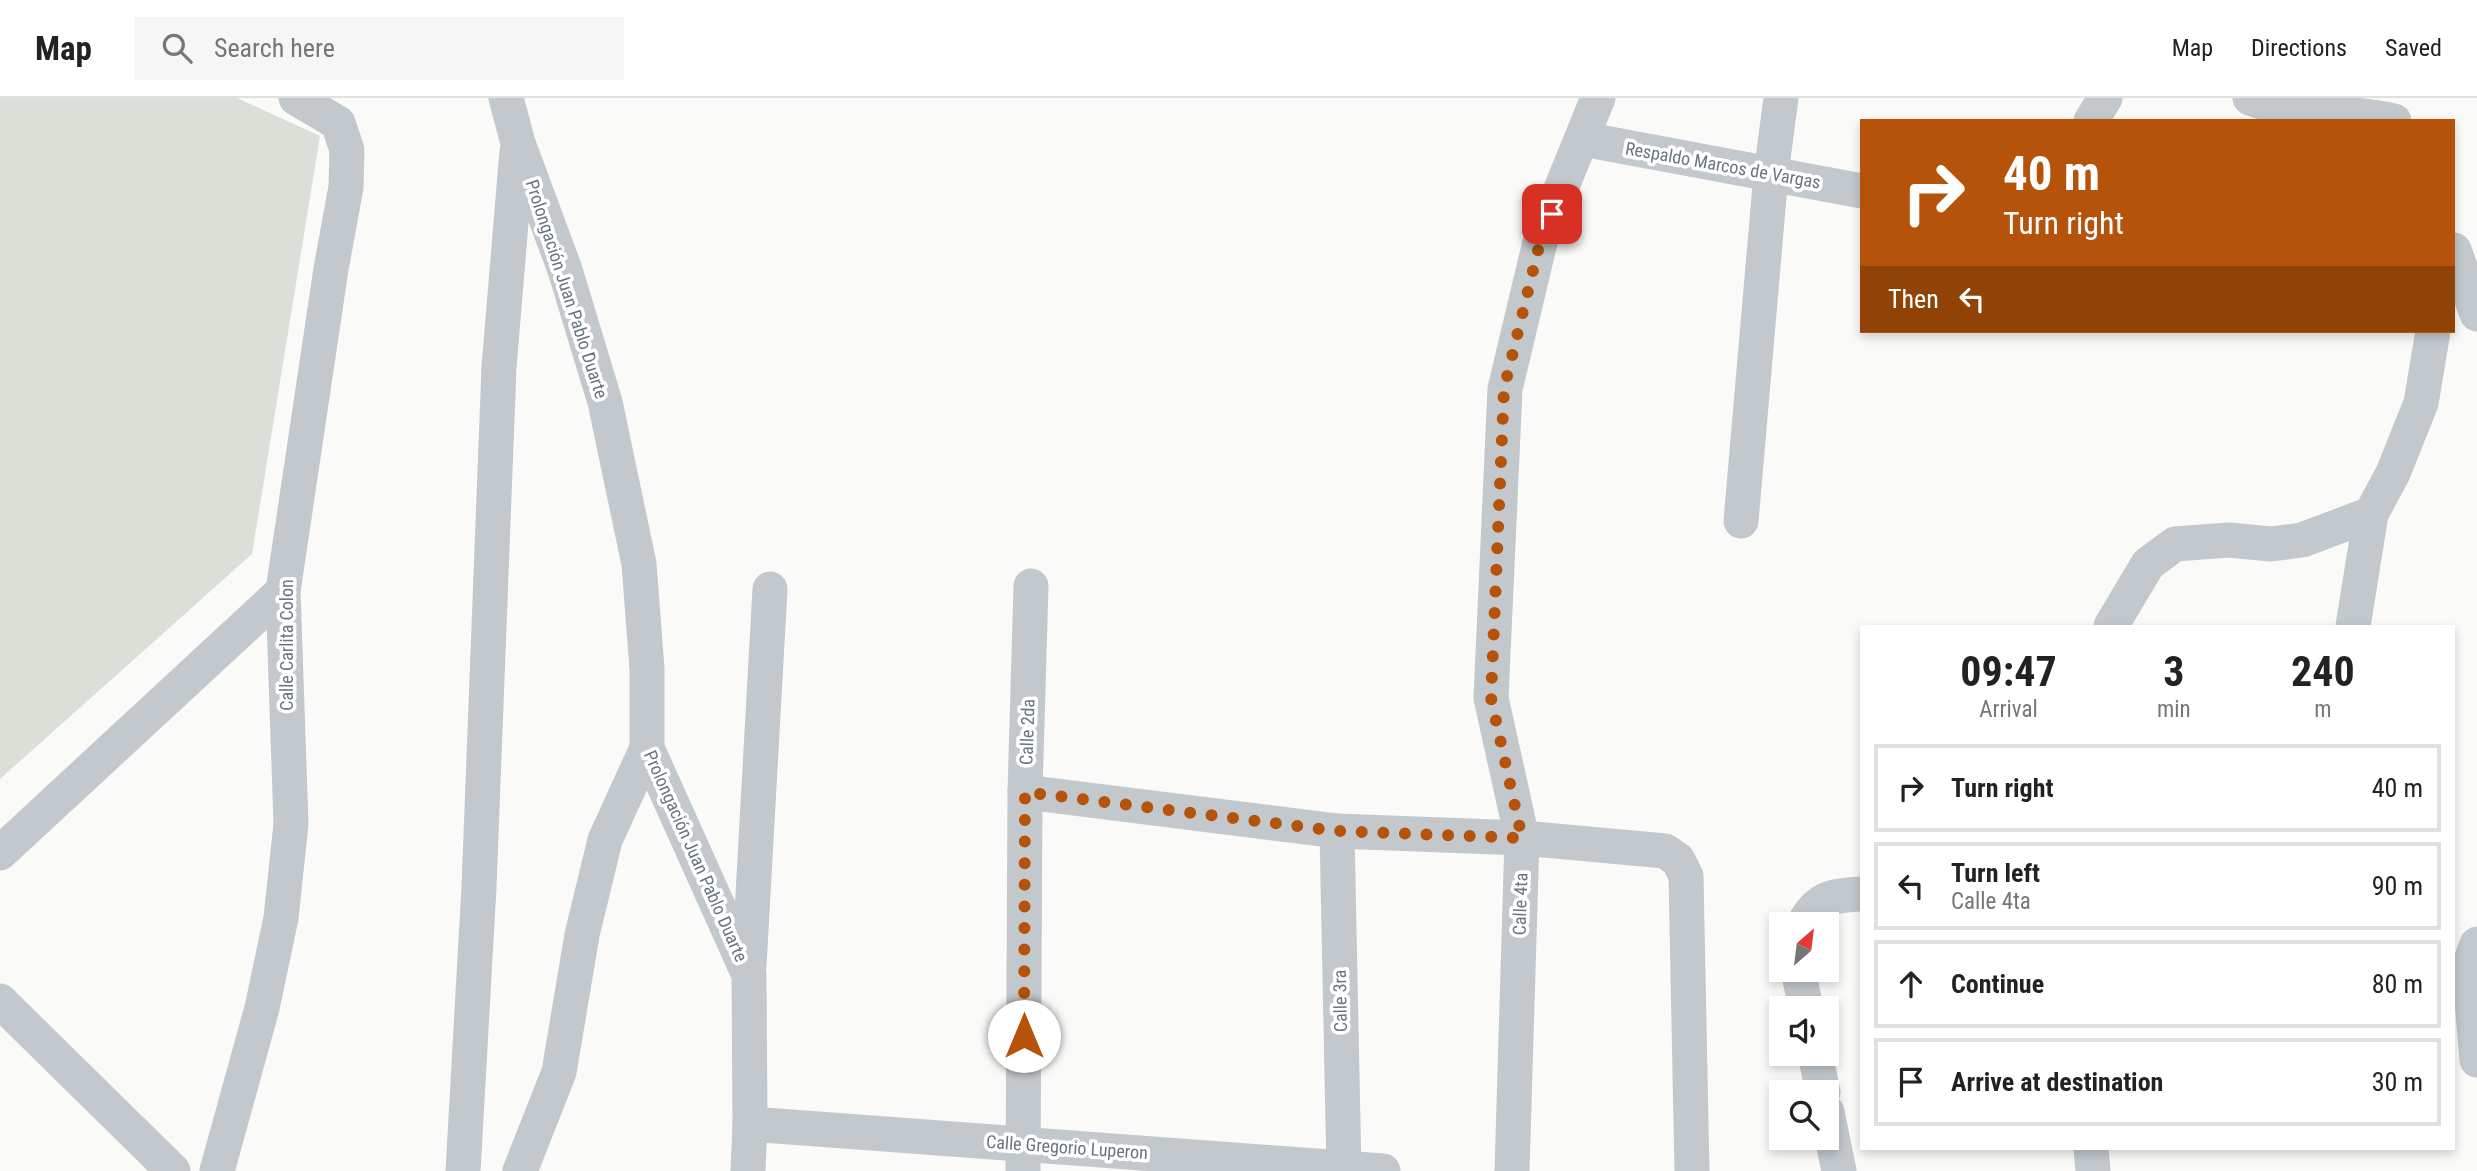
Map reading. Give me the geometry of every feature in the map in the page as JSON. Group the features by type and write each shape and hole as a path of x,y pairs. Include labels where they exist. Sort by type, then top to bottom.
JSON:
{"street":[{"name":"Calle Carlita Colon","path":"217,1171 262,1008 281,918 290,824 283,591 331,269 346,187 346,150 338,123 296,98"},
{"name":"Prolongación Juan Pablo Duarte","path":"506,98 518,143 565,270 605,402 639,564 647,669 647,748 748,975 748,1171"},
{"name":"Calle 4ta","path":"1512,1171 1522,838 1491,698 1504,389 1541,238 1598,98"},
{"path":"1741,521 1781,98"},
{"path":"2092,119 2105,98"},
{"path":"2250,98 2312,111 2385,119"},
{"path":"2387,98 2399,119"},
{"name":"Respaldo Marcos de Vargas","path":"1583,139 1860,191"},
{"path":"463,1171 479,887 499,367 518,143"},
{"path":"2455,253 2477,314"},
{"path":"2353,625 2371,514 2393,473 2421,403 2433,333"},
{"path":"2112,625 2148,564 2175,544 2230,540 2271,544 2302,541 2371,514"},
{"name":"Calle 2da","path":"1023,1157 1025,792 1031,586"},
{"path":"748,975 770,589"},
{"path":"0,853 283,591"},
{"path":"520,1171 559,1072 582,935 605,840 647,748"},
{"path":"1025,792 1337,831 1522,838 1665,851 1678,860 1686,876 1692,1171"},
{"name":"Calle 3ra","path":"1337,831 1344,1169"},
{"path":"1810,912 1836,895 1860,894"},
{"path":"2477,944 2469,966 2477,1060"},
{"path":"0,1001 173,1171"},
{"name":"Calle Gregorio Luperon","path":"750,1124 1023,1157 1383,1171"},
{"path":"1835,1150 1839,1171"},
{"path":"2091,1150 2092,1171"}],"shaded area":[{"path":"0,98 237,98 320,136 252,554 0,779"}],"route":[{"path":"1024,1036 1025,792 1337,831 1522,838 1491,698 1504,389 1541,238 1552,214"}]}
